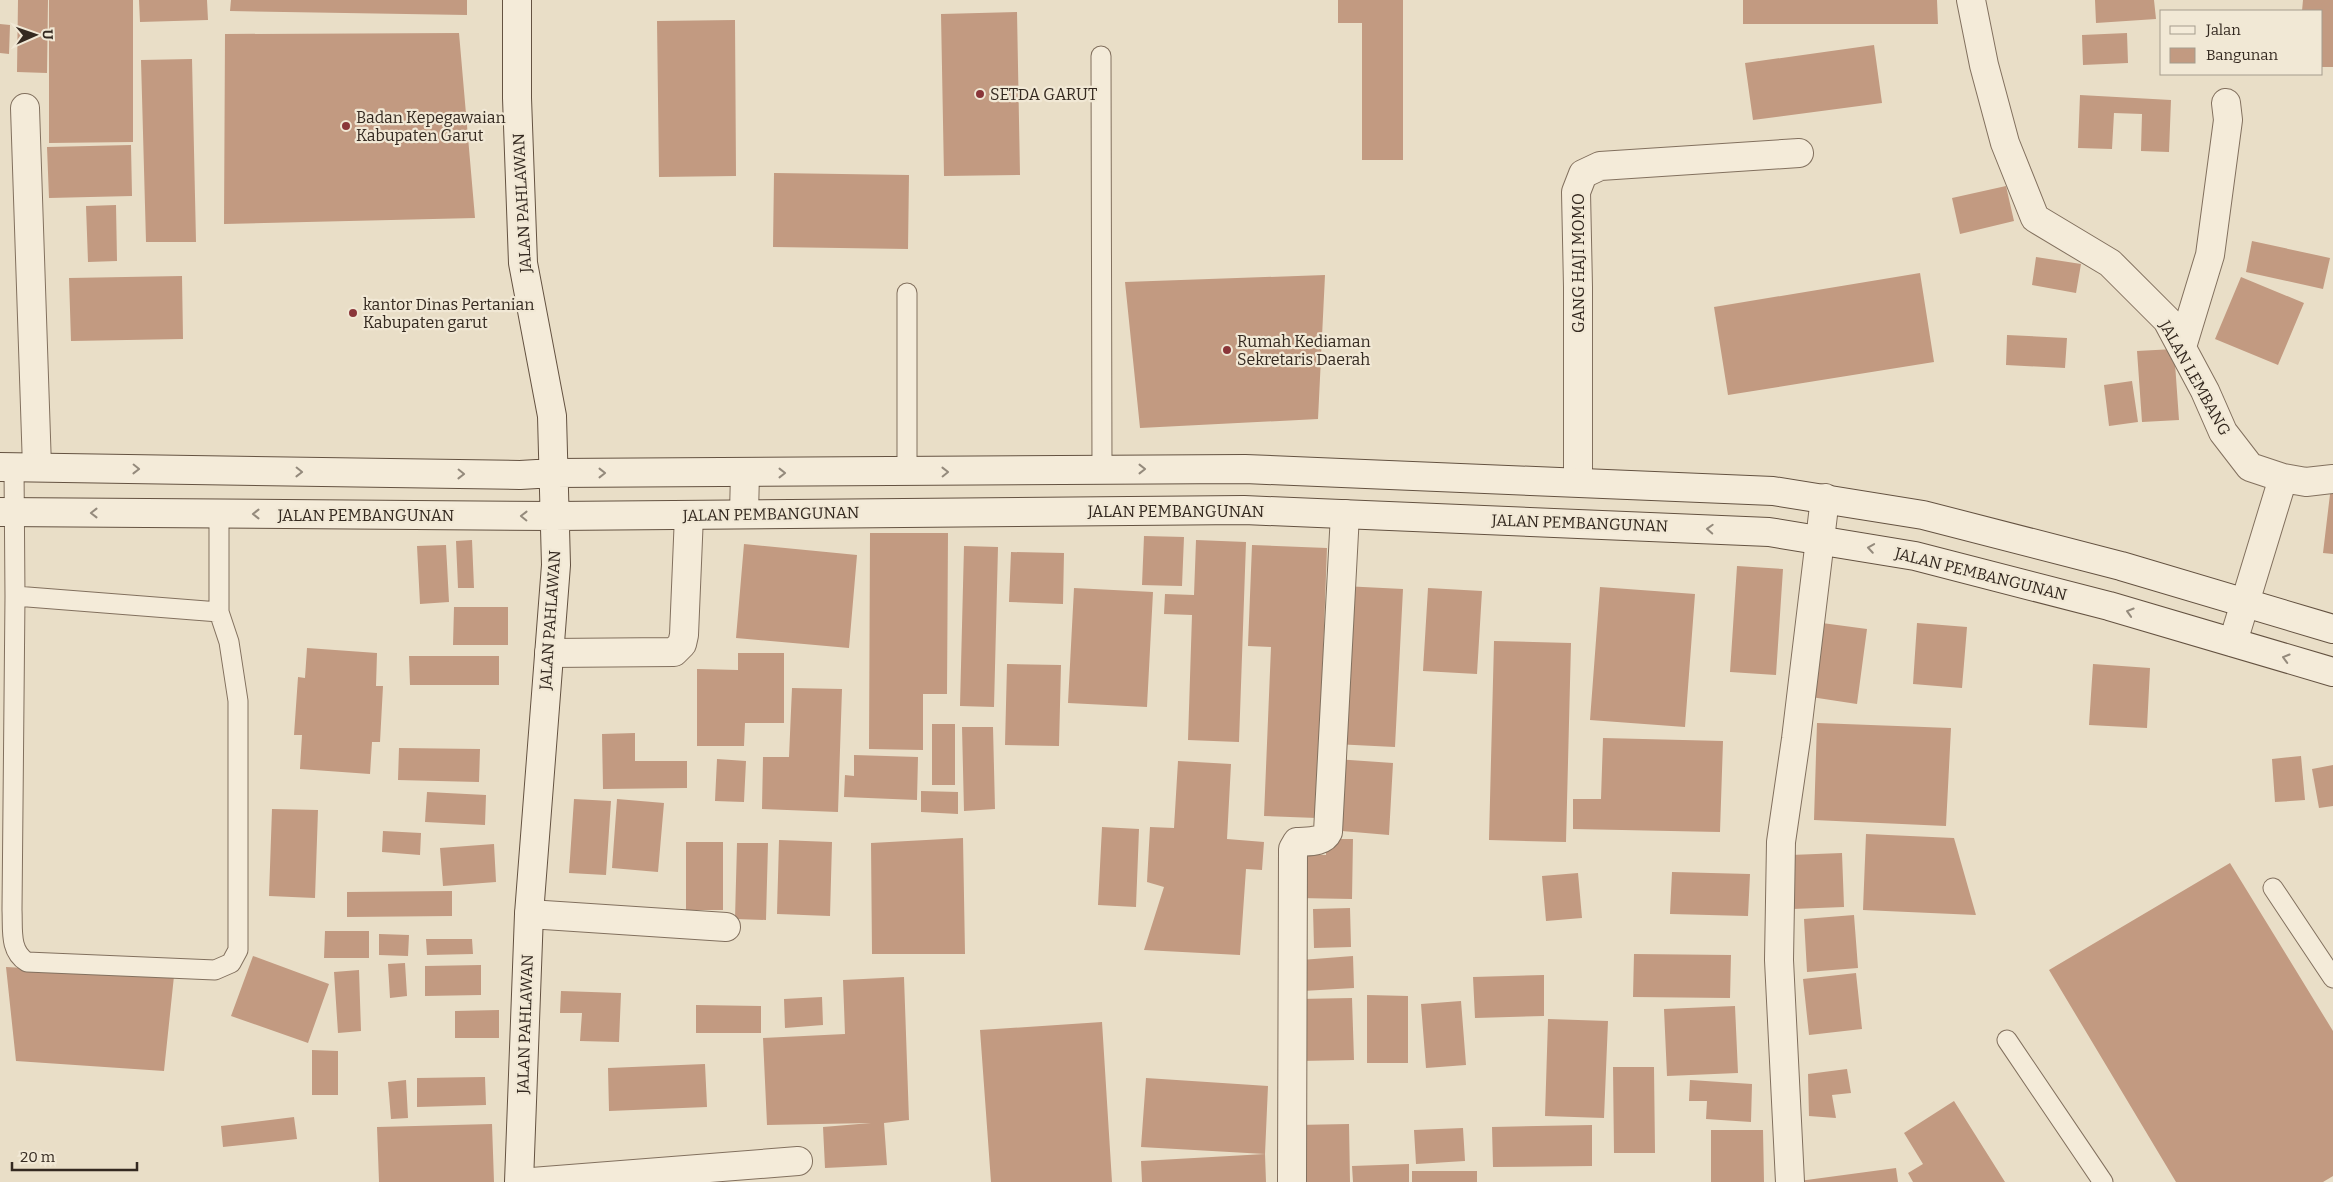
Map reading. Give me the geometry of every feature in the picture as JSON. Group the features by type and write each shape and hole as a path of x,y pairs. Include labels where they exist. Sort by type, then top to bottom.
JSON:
{"main road":[{"name":"JALAN PAHLAWAN","path":"517,0 517,98 523,263 552,416 556,565 529,914 519,1182"},
{"name":"JALAN LEMBANG","path":"1971,0 1984,65 2005,143 2035,218 2110,262 2167,320 2205,391 2223,432 2250,467 2283,478 2306,482 2333,479"},
{"path":"2182,347 2210,255 2228,120 2226,103"},
{"path":"25,108 17,467 520,475 554,473 1245,469 1773,490 1923,515 2120,566 2333,629"},
{"name":"GANG HAJI MOMO","path":"1578,481 1576,192 1583,174 1600,166 1799,154"},
{"path":"1051,471 1053,512"},
{"path":"1296,471 1296,512"},
{"path":"907,472 908,512"},
{"path":"744,473 744,514"},
{"path":"2233,642 2283,478"},
{"path":"1790,1182 1779,960 1781,842 1825,498"},
{"name":"JALAN PEMBANGUNAN","path":"8,512 554,516 1244,510 1769,532 1915,556 2109,606 2333,672"},
{"path":"549,653 674,652 682,644 684,635 689,514"},
{"path":"1292,1182 1293,849 1297,842 1321,840 1326,837 1328,832 1345,514"},
{"path":"529,914 726,927"},
{"path":"532,1182 798,1161"}],"lane":[{"path":"1100,56 1102,469"},
{"path":"907,293 907,472"},
{"path":"17,467 8,512 14,596 12,910 14,949 27,962 215,970 231,963 238,950 238,701 228,642 219,612 219,514"},
{"path":"14,596 219,612"},
{"path":"2273,888 2333,978"},
{"path":"2007,1040 2103,1182"}],"building":[{"path":"18,0 48,0 47,73 17,72"},
{"path":"49,0 133,0 133,142 49,143"},
{"path":"139,0 207,0 208,20 140,22"},
{"path":"231,0 467,0 467,15 230,11"},
{"path":"1338,0 1403,0 1403,160 1362,160 1362,23 1338,23"},
{"path":"1743,0 1937,0 1938,24 1743,24"},
{"path":"2095,0 2154,0 2156,19 2096,23"},
{"path":"2303,0 2333,0 2333,67 2323,67 2323,10 2302,10"},
{"name":"SETDA GARUT","path":"1017,12 1020,175 944,176 941,14"},
{"path":"735,20 736,176 659,177 657,21"},
{"path":"0,24 10,25 9,54 0,53"},
{"name":"Badan Kepegawaian Kabupaten Garut","path":"459,33 475,218 224,224 225,34"},
{"path":"2127,33 2128,63 2083,65 2082,35"},
{"path":"1874,45 1882,103 1753,120 1745,63"},
{"path":"192,59 196,242 146,242 141,60"},
{"path":"2080,95 2171,100 2169,152 2141,151 2142,114 2114,113 2112,149 2078,148"},
{"path":"131,145 132,196 49,198 47,147"},
{"path":"774,173 909,175 908,249 773,247"},
{"path":"2006,186 2014,221 1960,234 1952,198"},
{"path":"116,205 117,261 88,262 86,206"},
{"path":"2252,241 2330,258 2323,289 2246,272"},
{"path":"2036,257 2081,264 2076,293 2032,285"},
{"path":"1920,273 1934,362 1728,395 1714,307"},
{"name":"Rumah Kediaman Sekretaris Daerah","path":"1325,275 1318,419 1140,428 1125,282"},
{"path":"182,276 183,339 71,341 69,278"},
{"path":"2241,277 2304,303 2278,365 2215,339"},
{"path":"2007,335 2067,338 2065,368 2006,365"},
{"path":"2174,349 2179,420 2142,422 2137,351"},
{"path":"2132,381 2138,422 2109,426 2104,385"},
{"path":"2331,486 2333,486 2333,554 2323,553"},
{"path":"870,533 948,533 947,694 923,694 923,750 869,749"},
{"path":"1144,536 1184,537 1182,586 1142,585"},
{"path":"472,540 474,588 458,588 456,541"},
{"path":"1196,540 1246,542 1239,742 1188,740 1192,615 1164,614 1165,594 1194,595"},
{"path":"744,544 857,555 849,648 736,638"},
{"path":"446,545 449,602 420,604 417,546"},
{"path":"1252,545 1327,548 1317,818 1264,816 1271,647 1248,646"},
{"path":"964,546 998,547 994,707 960,706"},
{"path":"1011,552 1064,553 1063,604 1009,602"},
{"path":"1737,566 1783,569 1776,675 1730,672"},
{"path":"1343,586 1403,589 1395,747 1334,744"},
{"path":"1600,587 1695,594 1685,727 1590,720"},
{"path":"1074,588 1153,592 1147,707 1068,703"},
{"path":"1428,588 1482,591 1477,674 1423,671"},
{"path":"454,607 508,607 508,645 453,645"},
{"path":"1822,623 1867,629 1857,704 1811,697"},
{"path":"1917,623 1967,627 1962,688 1913,684"},
{"path":"1494,641 1571,643 1566,842 1489,840"},
{"path":"307,648 377,653 376,686 383,686 380,742 372,742 370,774 300,769 302,735 294,735 298,677 305,678"},
{"path":"738,653 784,653 784,723 745,723 744,746 697,746 697,669 738,670"},
{"path":"409,656 499,656 499,685 410,685"},
{"path":"1007,664 1061,665 1059,746 1005,745"},
{"path":"2093,664 2150,668 2147,728 2089,725"},
{"path":"792,688 842,689 838,812 762,809 763,757 789,757"},
{"path":"1817,723 1951,728 1946,826 1814,820"},
{"path":"932,724 955,724 955,785 932,785"},
{"path":"962,727 993,727 995,809 964,811"},
{"path":"635,733 635,761 687,761 687,788 603,789 602,734"},
{"path":"1603,738 1723,741 1720,832 1573,829 1573,799 1601,799"},
{"path":"399,748 480,749 479,782 398,780"},
{"path":"854,755 918,757 917,800 844,797 845,775 854,776"},
{"path":"2301,756 2305,800 2275,802 2272,759"},
{"path":"717,759 746,761 744,802 715,801"},
{"path":"1335,759 1393,763 1389,835 1330,830"},
{"path":"1178,761 1231,764 1227,839 1264,842 1262,870 1246,869 1240,955 1144,950 1164,887 1147,882 1150,827 1174,828"},
{"path":"2333,765 2333,806 2319,808 2312,769"},
{"path":"921,791 958,792 958,814 921,812"},
{"path":"427,792 486,795 485,825 425,822"},
{"path":"574,799 611,801 606,875 569,873"},
{"path":"617,799 664,803 658,872 612,868"},
{"path":"272,809 318,810 315,898 269,896"},
{"path":"1102,827 1139,829 1136,907 1098,905"},
{"path":"383,831 421,833 420,855 382,852"},
{"path":"1866,834 1954,838 1976,915 1863,910"},
{"path":"963,838 965,954 872,954 871,843"},
{"path":"1326,839 1353,839 1352,899 1298,898 1298,854 1326,855"},
{"path":"779,840 832,842 830,916 777,914"},
{"path":"686,842 723,842 723,910 686,910"},
{"path":"737,843 768,843 766,920 735,919"},
{"path":"494,844 496,882 443,886 440,848"},
{"path":"1842,853 1844,907 1792,909 1790,855"},
{"path":"2230,863 2333,1031 2333,1176 2323,1182 2176,1182 2049,970"},
{"path":"1672,872 1750,874 1748,916 1670,914"},
{"path":"1578,873 1582,918 1546,921 1542,876"},
{"path":"452,891 452,916 347,917 347,892"},
{"path":"1350,908 1351,947 1314,948 1313,909"},
{"path":"1854,915 1858,968 1807,972 1804,919"},
{"path":"325,931 369,931 369,958 324,958"},
{"path":"379,934 409,935 408,956 379,955"},
{"path":"426,939 472,939 473,954 427,955"},
{"path":"1634,954 1731,955 1730,998 1633,997"},
{"path":"253,956 329,984 308,1043 231,1016"},
{"path":"1353,956 1354,988 1303,991 1301,960"},
{"path":"405,963 407,996 390,998 388,964"},
{"path":"481,965 481,995 425,996 425,966"},
{"path":"6,967 174,976 164,1071 16,1061"},
{"path":"359,970 361,1031 338,1033 334,972"},
{"path":"1856,973 1862,1029 1809,1035 1803,979"},
{"path":"1544,975 1544,1016 1475,1018 1473,977"},
{"path":"904,977 909,1120 884,1123 887,1165 825,1168 823,1127 871,1123 767,1125 763,1038 845,1034 843,980"},
{"path":"561,991 621,993 619,1042 580,1041 582,1013 560,1013"},
{"path":"1367,995 1408,996 1408,1063 1367,1063"},
{"path":"822,997 823,1025 785,1028 784,999"},
{"path":"1352,998 1354,1060 1299,1061 1298,999"},
{"path":"1461,1001 1466,1065 1426,1068 1421,1004"},
{"path":"696,1005 761,1006 761,1033 696,1033"},
{"path":"1735,1006 1738,1073 1667,1076 1664,1009"},
{"path":"499,1010 499,1038 455,1038 455,1011"},
{"path":"1548,1019 1608,1021 1604,1118 1545,1116"},
{"path":"1102,1022 1112,1182 991,1182 980,1030"},
{"path":"312,1050 338,1051 338,1095 312,1095"},
{"path":"705,1064 707,1107 609,1111 608,1068"},
{"path":"1613,1067 1654,1067 1655,1153 1614,1153"},
{"path":"1847,1069 1851,1093 1832,1095 1836,1118 1809,1116 1808,1074"},
{"path":"485,1077 486,1105 417,1107 417,1078"},
{"path":"1146,1078 1268,1086 1265,1154 1141,1147"},
{"path":"406,1080 408,1118 391,1119 388,1082"},
{"path":"1690,1080 1752,1084 1751,1122 1706,1119 1707,1101 1689,1101"},
{"path":"1954,1101 2005,1182 1913,1182 1908,1173 1923,1164 1904,1133"},
{"path":"294,1117 297,1139 223,1147 221,1126"},
{"path":"492,1124 494,1182 379,1182 377,1127"},
{"path":"1349,1124 1350,1182 1297,1182 1295,1125"},
{"path":"1592,1125 1592,1166 1493,1167 1492,1127"},
{"path":"1463,1128 1465,1161 1416,1164 1414,1130"},
{"path":"1711,1130 1763,1130 1764,1182 1711,1182"},
{"path":"1265,1154 1266,1182 1142,1182 1141,1161"},
{"path":"1409,1164 1409,1182 1353,1182 1352,1166"},
{"path":"1896,1168 1898,1182 1799,1182 1799,1181"},
{"path":"1412,1171 1477,1171 1477,1182 1412,1182"}],"place":[{"name":"SETDA GARUT","path":"980,94"},
{"name":"Badan Kepegawaian Kabupaten Garut","path":"346,126"},
{"name":"kantor Dinas Pertanian Kabupaten garut","path":"353,313"},
{"name":"Rumah Kediaman Sekretaris Daerah","path":"1227,350"}]}
